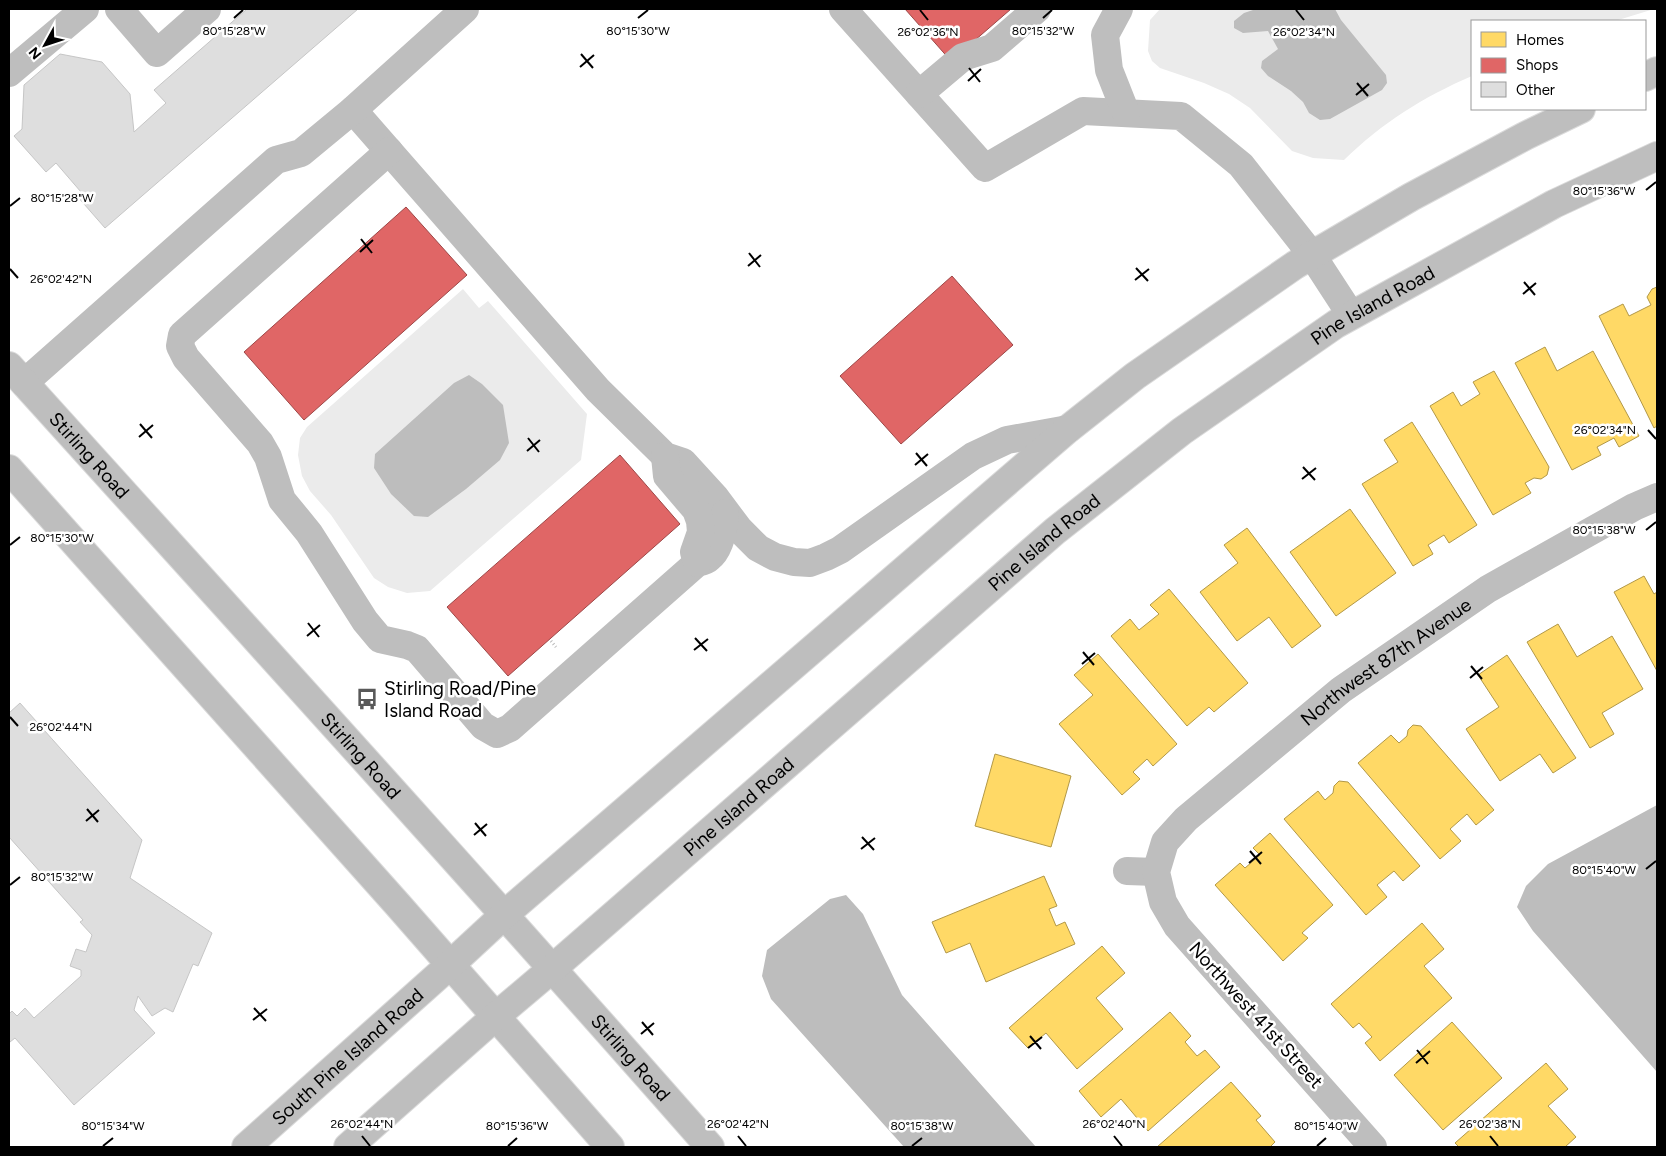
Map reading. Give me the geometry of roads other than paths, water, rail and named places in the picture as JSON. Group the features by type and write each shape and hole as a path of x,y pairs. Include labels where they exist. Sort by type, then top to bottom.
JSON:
{"main road":[{"path":"9,73 85,9"},
{"path":"119,9 157,53 207,9"},
{"path":"16,374 276,160 301,153 353,110 465,9"},
{"path":"844,9 985,168 1083,111 1181,116 1241,165 1312,254 1351,315"},
{"path":"919,94 963,57 992,48 1037,9"},
{"path":"1112,11 1105,35 1109,70 1126,113"},
{"path":"353,110 598,390 665,456 683,462 715,496 739,529 758,548 775,557 794,562 810,563 826,557 840,550 973,456 1007,440 1068,429"},
{"path":"450,965 504,915 1068,429 1135,376 1312,254 1411,197 1525,136 1579,110"},
{"path":"389,151 182,335 180,346 186,358 260,443 268,457 282,500 309,533 365,621 380,639 417,649 483,726 497,734 510,728 697,563 709,558 718,546 724,531 725,512"},
{"name":"Pine Island Road","path":"495,1017 1055,531 1182,431 1351,315 1554,204 1657,156"},
{"name":"Stirling Road","path":"16,374 553,968 710,1147"},
{"path":"665,456 668,476 696,510 700,521 702,532 694,552 697,563"},
{"path":"9,468 610,1147"},
{"name":"Northwest 87th Avenue","path":"1156,872 1165,842 1186,819 1340,690 1488,589 1634,507 1657,497"},
{"path":"1127,871 1156,872"},
{"name":"Northwest 41st Street","path":"1156,872 1163,902 1177,926 1373,1147"},
{"name":"South Pine Island Road","path":"246,1147 450,965"},
{"path":"348,1147 495,1017"}],"place":[{"name":"Stirling Road/Pine Island Road","path":"367,699"}]}
